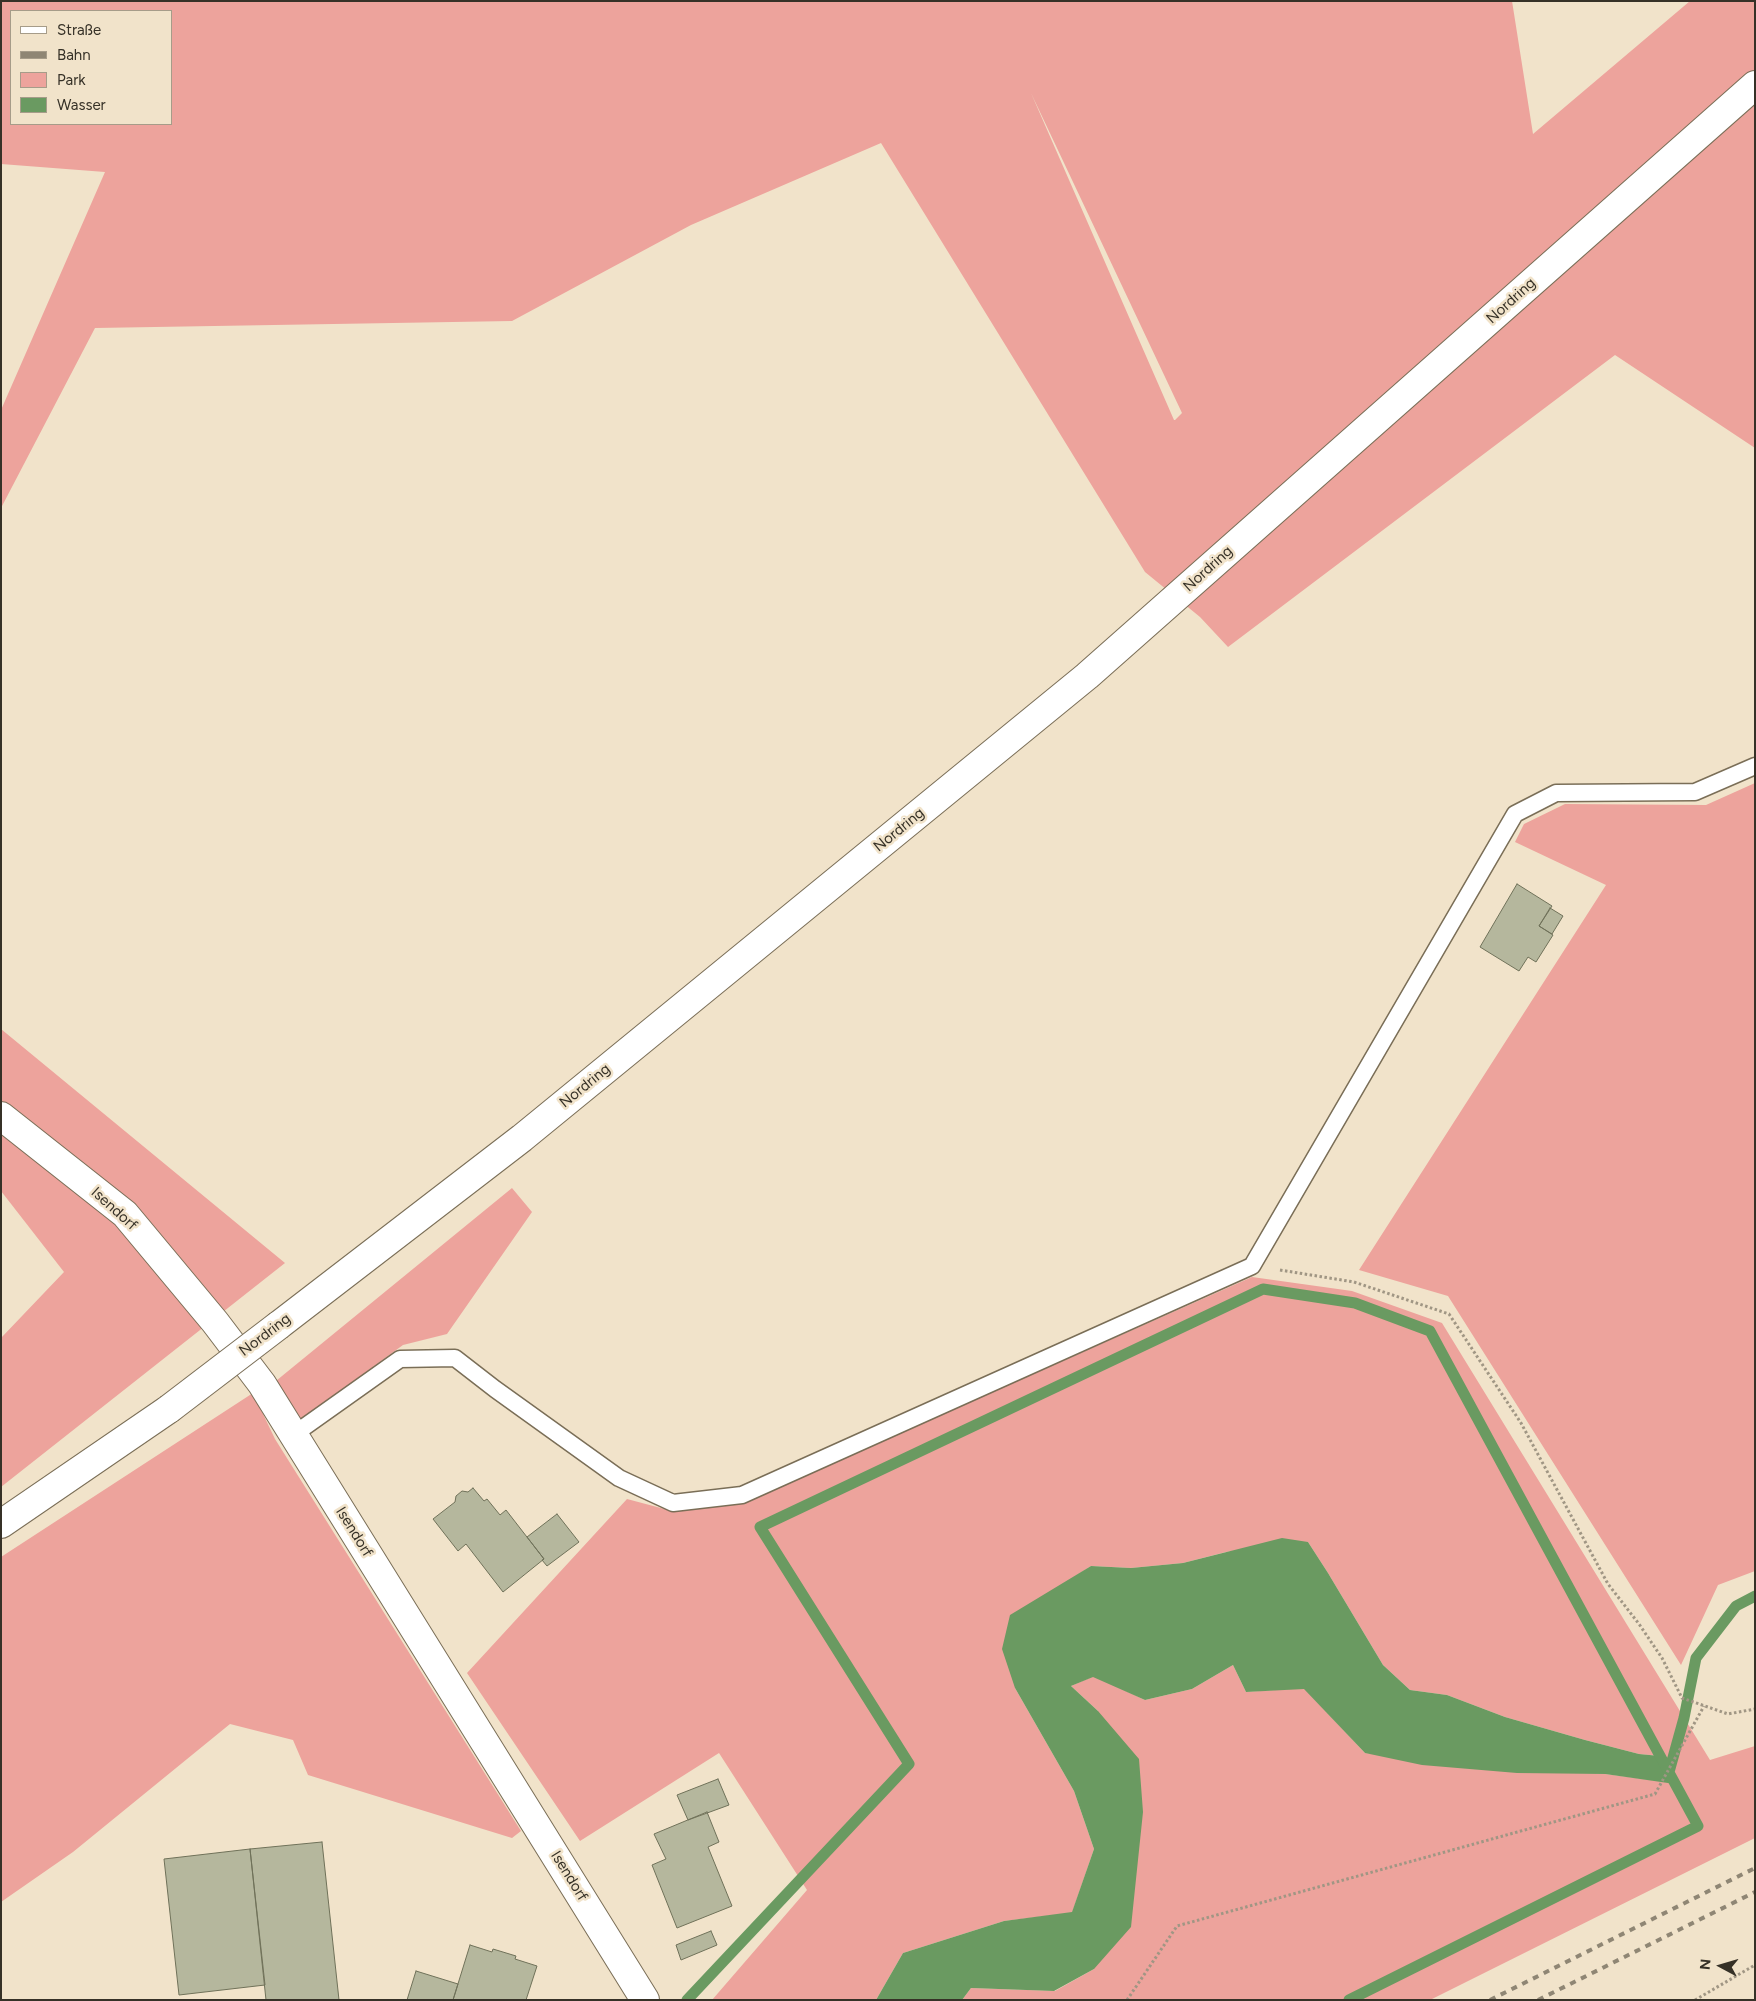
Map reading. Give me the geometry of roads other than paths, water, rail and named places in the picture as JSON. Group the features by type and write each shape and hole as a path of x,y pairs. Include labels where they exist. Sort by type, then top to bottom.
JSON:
{"main road":[{"name":"Nordring","path":"1,1524 168,1409 522,1138 1088,676 1755,85"},
{"name":"Isendorf","path":"1,1116 124,1214 215,1322 262,1384 645,2000"}],"lane":[{"path":"293,1435 400,1359 455,1358 619,1478 674,1503 742,1495 1252,1266 1515,814 1556,793 1695,792 1755,766"}],"water":[{"path":"1282,1538 1308,1542 1383,1665 1410,1690 1447,1695 1505,1717 1585,1740 1639,1754 1660,1756 1675,1784 1605,1774 1517,1773 1422,1765 1365,1753 1304,1689 1246,1692 1233,1665 1192,1689 1145,1700 1093,1677 1071,1686 1098,1711 1139,1759 1143,1812 1131,1927 1094,1969 1054,1991 971,1988 962,2000 876,2000 903,1953 1004,1921 1072,1912 1094,1849 1074,1791 1015,1688 1002,1649 1010,1615 1091,1566 1131,1568 1183,1563"}],"waterway":[{"path":"687,2000 909,1764 760,1527 1263,1289 1355,1303 1430,1331 1698,1826 1349,2000"},
{"path":"1669,1772 1684,1718 1696,1658 1736,1606 1755,1596"}],"railway":[{"path":"1490,2000 1755,1868"},
{"path":"1538,2000 1755,1892"}]}
